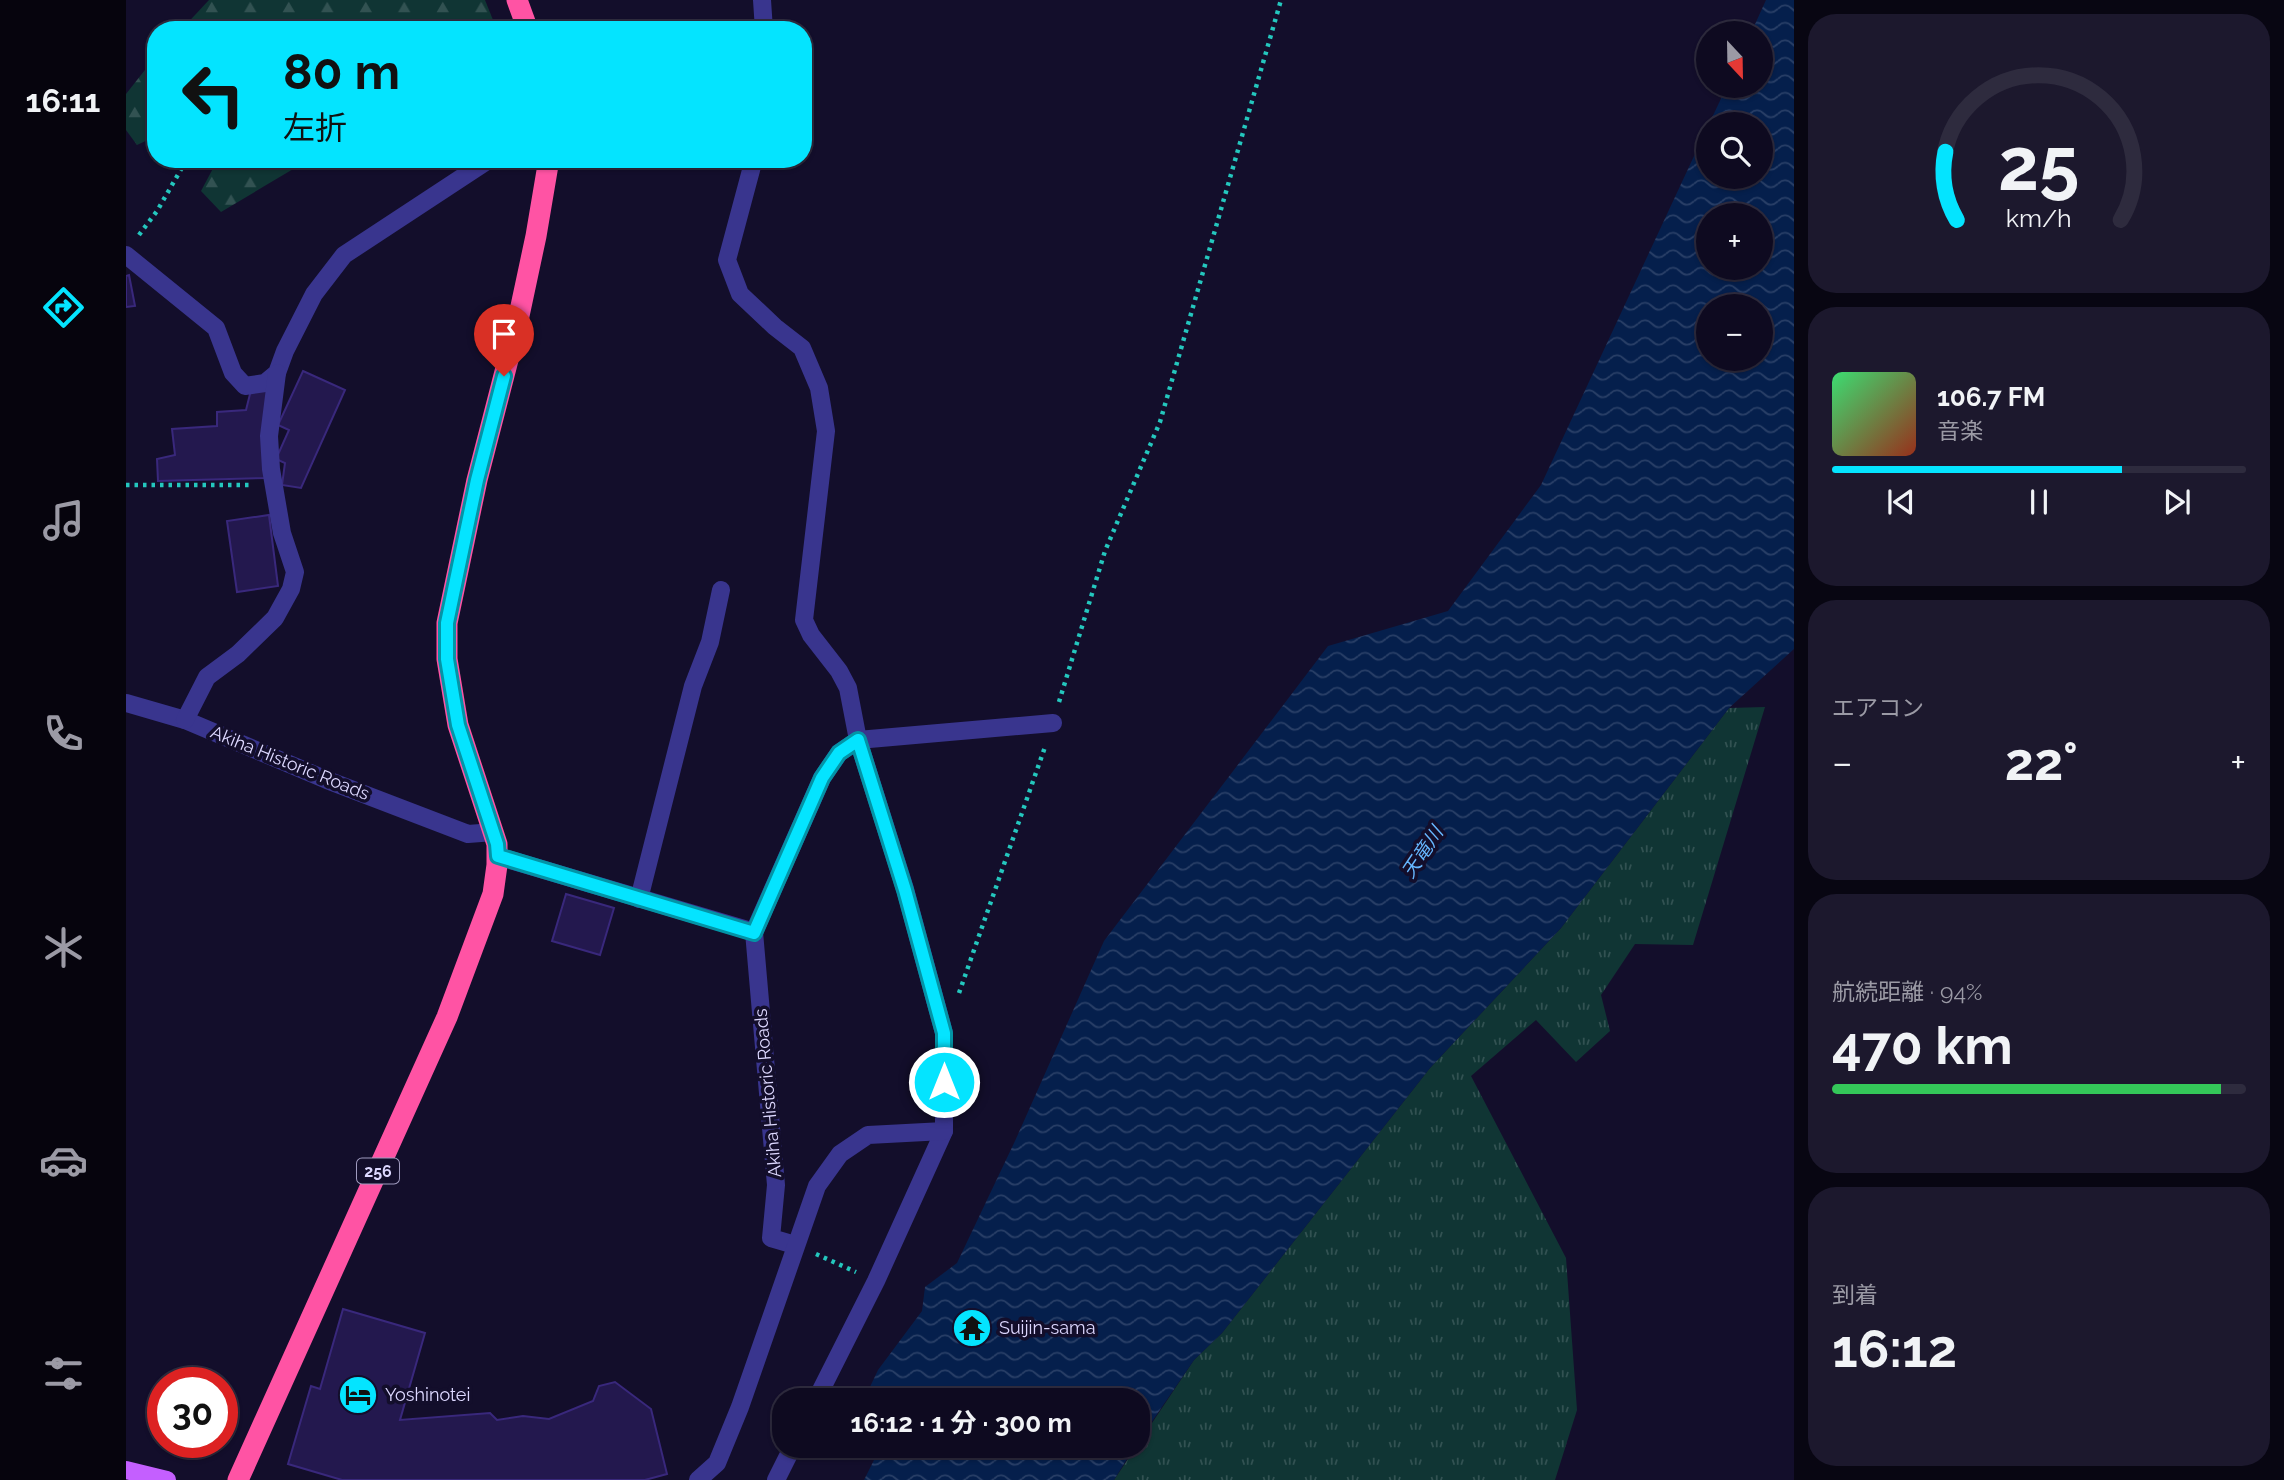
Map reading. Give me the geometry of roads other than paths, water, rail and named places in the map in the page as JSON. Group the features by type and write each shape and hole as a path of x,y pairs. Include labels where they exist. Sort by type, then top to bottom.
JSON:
{"highway":[{"path":"518,4 525,21"},
{"name":"256","path":"238,1480 447,1017 494,894 498,856 494,832 458,725 447,659 447,623 477,480 517,325 547,168"}],"main road":[{"path":"126,1470 167,1480"}],"street":[{"path":"762,0 764,21"},
{"path":"185,720 207,677 238,654 275,618 291,589 295,572 282,533 269,436 277,373 314,294 344,256 476,168"},
{"path":"752,168 727,260 740,294 802,348 819,388 825,431 804,620 811,635 839,671 848,688 858,740 905,890 944,1033 944,1130 876,1281 822,1388"},
{"path":"130,249 216,328 233,373 245,386 265,383 277,373"},
{"path":"639,899 693,686 710,642 721,590"},
{"name":"Akiha Historic Roads","path":"126,703 185,720 327,780 468,834 494,832"},
{"path":"498,856 754,933 822,778 839,753 858,740 1053,723"},
{"name":"Akiha Historic Roads","path":"754,933 776,1185 771,1238 796,1244"},
{"path":"698,1480 717,1463 726,1441 817,1186 840,1154 868,1135 944,1130"},
{"path":"776,1480 787,1458"}],"water":[{"name":"天竜川","path":"1766,0 1794,0 1794,649 1729,708 1561,928 1430,1068 1222,1333 1194,1360 1150,1424 1150,1388 869,1388 878,1370 922,1311 925,1287 957,1263 1104,941 1328,646 1448,611 1541,485 1696,152 1696,189 1773,189 1773,112 1715,112 1721,98 1773,98 1773,21 1756,21"},
{"path":"872,1458 1128,1458 1114,1480 864,1480 874,1460"}],"place":[{"name":"Suijin-sama","path":"972,1328"},
{"name":"Yoshinotei","path":"358,1395"}]}
